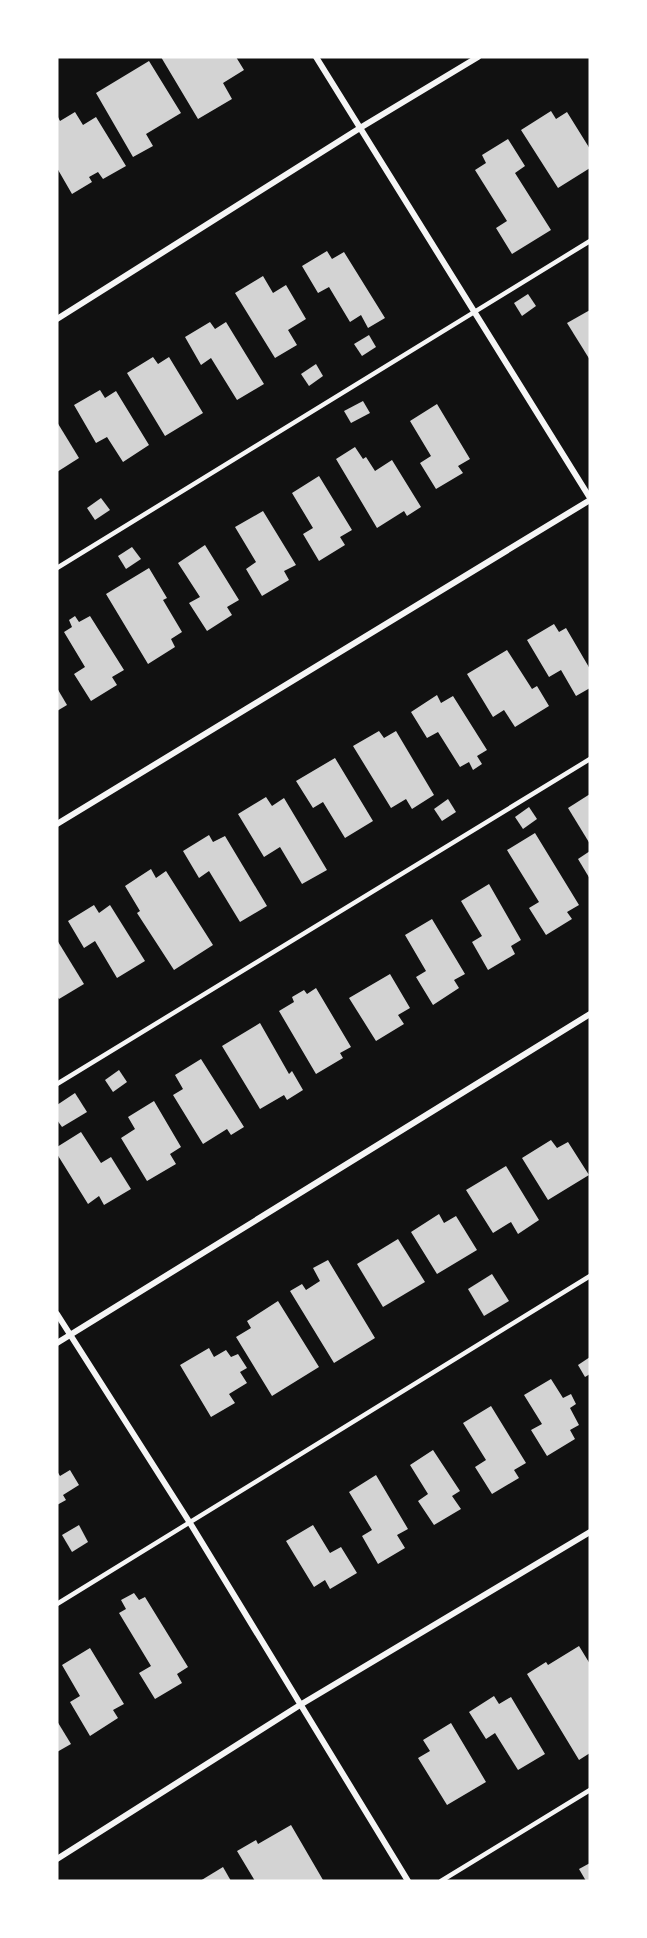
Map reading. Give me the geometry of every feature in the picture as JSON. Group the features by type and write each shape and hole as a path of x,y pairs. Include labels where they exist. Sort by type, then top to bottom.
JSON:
{"street":[{"path":"57,824 590,499 316,57"},
{"path":"57,319 360,128 478,57"},
{"path":"57,1343 590,1014"},
{"path":"57,1314 190,1523 408,1881"},
{"path":"57,1859 300,1705 590,1532"}],"lane":[{"path":"57,568 590,241"},
{"path":"57,1084 590,759"},
{"path":"57,1604 590,1276"},
{"path":"441,1881 590,1790"}],"building":[{"path":"161,57 236,57 244,70 223,83 232,99 198,119"},
{"path":"149,61 181,113 146,134 153,146 133,157 96,93"},
{"path":"551,111 556,119 567,112 590,149 590,168 558,188 521,130"},
{"path":"75,112 83,125 96,117 126,166 103,179 98,172 89,177 92,182 72,194 57,168 57,115 60,121"},
{"path":"508,139 525,166 515,173 551,230 512,254 496,228 507,221 475,170 486,163 482,155"},
{"path":"327,251 332,259 344,252 385,318 368,328 361,315 350,322 329,287 318,293 302,266"},
{"path":"263,276 273,293 286,285 306,319 288,330 297,345 275,358 235,293"},
{"path":"528,294 536,306 522,316 514,303"},
{"path":"590,310 590,360 567,323"},
{"path":"210,322 215,329 226,322 264,384 237,400 211,358 201,365 185,337"},
{"path":"369,335 376,347 362,356 354,344"},
{"path":"153,357 158,364 169,357 203,413 165,436 127,373"},
{"path":"316,364 323,376 309,386 301,374"},
{"path":"100,390 105,398 116,391 149,445 123,462 107,437 96,443 74,405"},
{"path":"363,401 370,413 351,423 344,411"},
{"path":"437,404 470,459 458,466 463,473 436,489 420,463 431,456 410,421"},
{"path":"57,422 79,458 57,472"},
{"path":"355,447 363,459 366,457 375,471 392,460 421,507 407,516 404,511 377,528 336,459"},
{"path":"319,476 352,530 340,537 345,545 319,561 303,534 313,528 292,493"},
{"path":"101,498 110,510 95,520 87,508"},
{"path":"263,511 296,565 284,571 289,580 262,596 246,569 256,562 235,527"},
{"path":"205,545 239,600 227,607 232,615 207,631 189,603 200,597 178,563"},
{"path":"132,547 141,559 126,569 118,556"},
{"path":"149,568 167,598 163,600 182,632 171,639 175,647 148,664 106,594"},
{"path":"75,616 79,622 90,616 124,670 112,677 117,685 91,701 74,674 85,667 64,632 72,627 69,620"},
{"path":"554,624 559,632 566,628 590,669 590,688 576,696 561,670 549,677 527,640"},
{"path":"507,650 532,689 537,686 549,706 515,727 504,710 493,717 467,674"},
{"path":"57,688 67,705 57,711"},
{"path":"437,695 441,703 453,696 487,750 477,756 482,764 473,770 469,762 460,767 438,732 427,738 411,712"},
{"path":"379,731 384,738 396,731 434,795 412,809 406,799 391,808 353,746"},
{"path":"335,758 373,821 345,838 323,802 313,808 296,781"},
{"path":"590,794 590,844 568,808"},
{"path":"266,797 272,806 284,798 327,870 302,884 280,847 264,857 238,814"},
{"path":"448,799 456,812 442,821 434,809"},
{"path":"529,807 537,819 523,829 515,817"},
{"path":"535,833 579,905 567,912 572,919 546,935 529,908 539,902 507,850"},
{"path":"209,835 213,842 225,836 267,906 240,922 209,871 199,878 183,851"},
{"path":"590,851 590,879 578,859"},
{"path":"151,869 156,878 166,871 213,945 174,970 137,913 140,911 125,886"},
{"path":"489,884 521,940 511,946 515,954 488,970 472,942 482,936 461,901"},
{"path":"94,905 99,913 110,905 145,961 117,978 95,941 84,948 68,921"},
{"path":"432,919 465,974 454,980 459,988 433,1005 416,977 426,971 405,935"},
{"path":"57,940 84,984 59,999 57,996"},
{"path":"390,974 410,1008 398,1015 404,1024 376,1041 349,998"},
{"path":"316,988 351,1047 340,1053 343,1058 316,1074 279,1011 294,1002 292,997 304,990 307,994"},
{"path":"260,1023 289,1074 292,1071 303,1090 287,1100 284,1095 260,1109 222,1046"},
{"path":"201,1059 244,1127 231,1135 227,1129 203,1144 173,1095 183,1089 175,1075"},
{"path":"119,1070 127,1082 113,1092 105,1080"},
{"path":"75,1093 87,1112 62,1127 57,1120 57,1105"},
{"path":"154,1101 181,1147 170,1154 176,1164 147,1181 121,1138 135,1129 128,1117"},
{"path":"81,1132 101,1163 111,1157 131,1189 104,1205 99,1196 88,1204 57,1154 57,1147"},
{"path":"551,1140 557,1148 568,1142 589,1175 548,1200 522,1158"},
{"path":"506,1166 539,1220 518,1234 511,1222 493,1233 466,1190"},
{"path":"439,1214 444,1223 456,1216 477,1250 437,1274 411,1232"},
{"path":"398,1239 425,1282 383,1307 357,1264"},
{"path":"328,1260 375,1338 334,1363 290,1291 302,1284 306,1290 320,1281 313,1268"},
{"path":"492,1274 509,1301 484,1316 468,1289"},
{"path":"278,1301 319,1367 272,1396 236,1337 251,1328 247,1321"},
{"path":"209,1348 214,1357 226,1350 231,1357 238,1354 247,1368 240,1372 247,1383 229,1394 235,1403 211,1417 180,1365"},
{"path":"590,1357 590,1374 585,1377 578,1365"},
{"path":"551,1379 563,1398 571,1394 576,1404 570,1408 579,1425 570,1430 575,1439 547,1456 531,1430 542,1424 524,1395"},
{"path":"491,1406 526,1463 514,1470 519,1478 492,1494 475,1467 486,1460 463,1423"},
{"path":"433,1450 460,1491 452,1496 461,1509 434,1525 418,1501 428,1494 410,1465"},
{"path":"70,1470 79,1485 63,1495 66,1500 57,1505 57,1471 60,1476"},
{"path":"376,1475 408,1529 397,1535 405,1548 378,1564 362,1536 372,1530 349,1492"},
{"path":"79,1525 88,1542 72,1552 62,1535"},
{"path":"313,1525 330,1553 341,1547 357,1573 330,1589 325,1580 314,1587 286,1541"},
{"path":"134,1593 139,1600 145,1597 188,1667 177,1674 182,1683 155,1699 139,1673 151,1666 119,1613 126,1609 121,1600"},
{"path":"579,1646 590,1664 590,1753 579,1760 527,1674 546,1662 548,1665"},
{"path":"90,1648 124,1704 113,1710 118,1718 90,1736 70,1702 80,1696 62,1665"},
{"path":"494,1696 499,1704 511,1697 545,1754 518,1770 495,1733 486,1739 469,1712"},
{"path":"57,1721 71,1744 57,1752"},
{"path":"451,1723 486,1782 447,1805 418,1758 430,1751 423,1740"},
{"path":"291,1825 323,1880 255,1881 237,1851 256,1840 258,1844"},
{"path":"590,1863 590,1881 586,1881 579,1869"},
{"path":"223,1867 231,1881 200,1881"}]}
